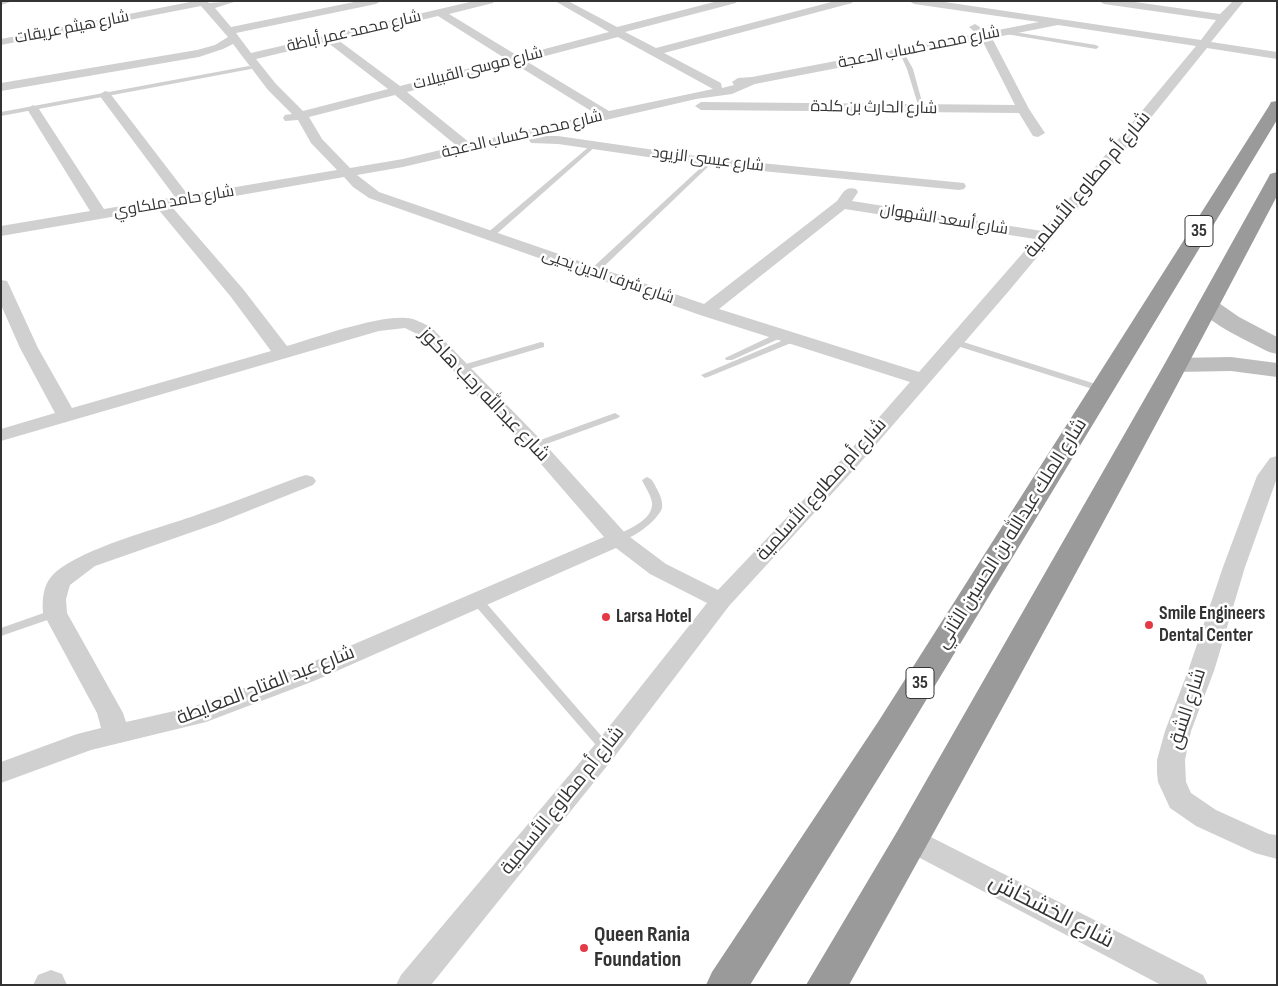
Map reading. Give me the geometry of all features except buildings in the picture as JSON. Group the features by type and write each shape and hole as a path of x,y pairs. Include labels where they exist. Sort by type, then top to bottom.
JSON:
{"highway":[{"name":"شارع الملك عبدالله بن الحسين الثاني","path":"727,985 895,723 1277,106"},
{"name":"35","path":"827,985 911,840 1176,365 1277,178"}],"street":[{"path":"1,2 8,1"},
{"name":"شارع هيثم عريقات","path":"1,42 157,12 232,1"},
{"path":"199,53 241,51 376,1"},
{"name":"شارع محمد عمر أباظة","path":"241,51 328,38 489,1"},
{"path":"560,1 654,52 715,90 712,99 726,106"},
{"name":"شارع موسى القبيلات","path":"319,109 517,59 732,1"},
{"path":"654,52 848,1"},
{"name":"شارع محمد كساب الدعجة","path":"914,1 945,4 1277,56"},
{"path":"1104,1 1223,18"},
{"name":"شارع أم مطاوع الأسلمية","path":"412,985 606,750 721,601 853,460 1100,172 1223,18 1239,1"},
{"path":"572,6 586,3"},
{"name":"شارع شرف الدين يحيى","path":"203,4 294,114 308,136 316,140 364,190 489,236 706,311 921,379"},
{"path":"945,4 985,36 1038,134"},
{"path":"439,12 606,115"},
{"name":"شارع محمد كساب الدعجة","path":"558,134 606,115 715,90 732,90 752,81 1057,22"},
{"path":"328,38 397,90 468,148"},
{"path":"1,87 199,53 219,47 241,51"},
{"path":"105,95 185,201"},
{"name":"شارع الحارث بن كلدة","path":"684,98 726,106"},
{"name":"شارع الحارث بن كلدة","path":"638,108 726,106 1023,109"},
{"path":"33,108 100,215"},
{"path":"294,114 319,109"},
{"path":"294,114 319,109"},
{"name":"شارع عيسى الزيود","path":"506,140 558,134 593,146 710,162 959,186"},
{"name":"شارع محمد كساب الدعجة","path":"347,173 403,163 506,140"},
{"name":"شارع حامد ملكاوي","path":"1,231 347,173"},
{"path":"706,311 842,204 858,176"},
{"name":"شارع أسعد الشهوان","path":"842,204 1046,236"},
{"path":"163,205 238,293 284,354"},
{"path":"1,286 29,348 66,416"},
{"path":"1208,306 1231,322 1277,347"},
{"name":"شارع عبدالله رجب هاكوز","path":"1,435 377,326 408,323 425,331 462,368 535,445 618,539 658,569 721,601"},
{"path":"1176,365 1231,364 1277,370"},
{"name":"شارع الشق","path":"1277,462 1267,476 1178,731 1171,760 1171,773 1172,782 1180,800 1206,818 1265,845 1277,847"},
{"path":"116,732 110,713 55,613 54,599 60,581 87,561 306,481"},
{"name":"شارع عبد الفتاح المعايطة","path":"1,773 71,746 116,732 172,722 230,703 314,671 476,599 618,539"},
{"name":"شارع الخشخاش","path":"911,840 1192,985"}],"lane":[{"path":"1002,32 1096,47"},
{"path":"1,114 105,95 241,51"},
{"path":"900,52 910,70 922,108"},
{"path":"489,236 593,146"},
{"path":"594,272 710,162"},
{"path":"787,337 707,371 787,337"},
{"path":"954,342 1102,389"},
{"path":"462,368 541,345"},
{"path":"535,445 615,416"},
{"path":"618,539 652,517 657,510 657,500 647,480"},
{"path":"476,599 606,750"},
{"path":"1,632 55,613"}],"place":[{"name":"Larsa Hotel","path":"606,617"},
{"name":"Smile Engineers Dental Center","path":"1149,625"},
{"name":"Queen Rania Foundation","path":"584,948"}]}
